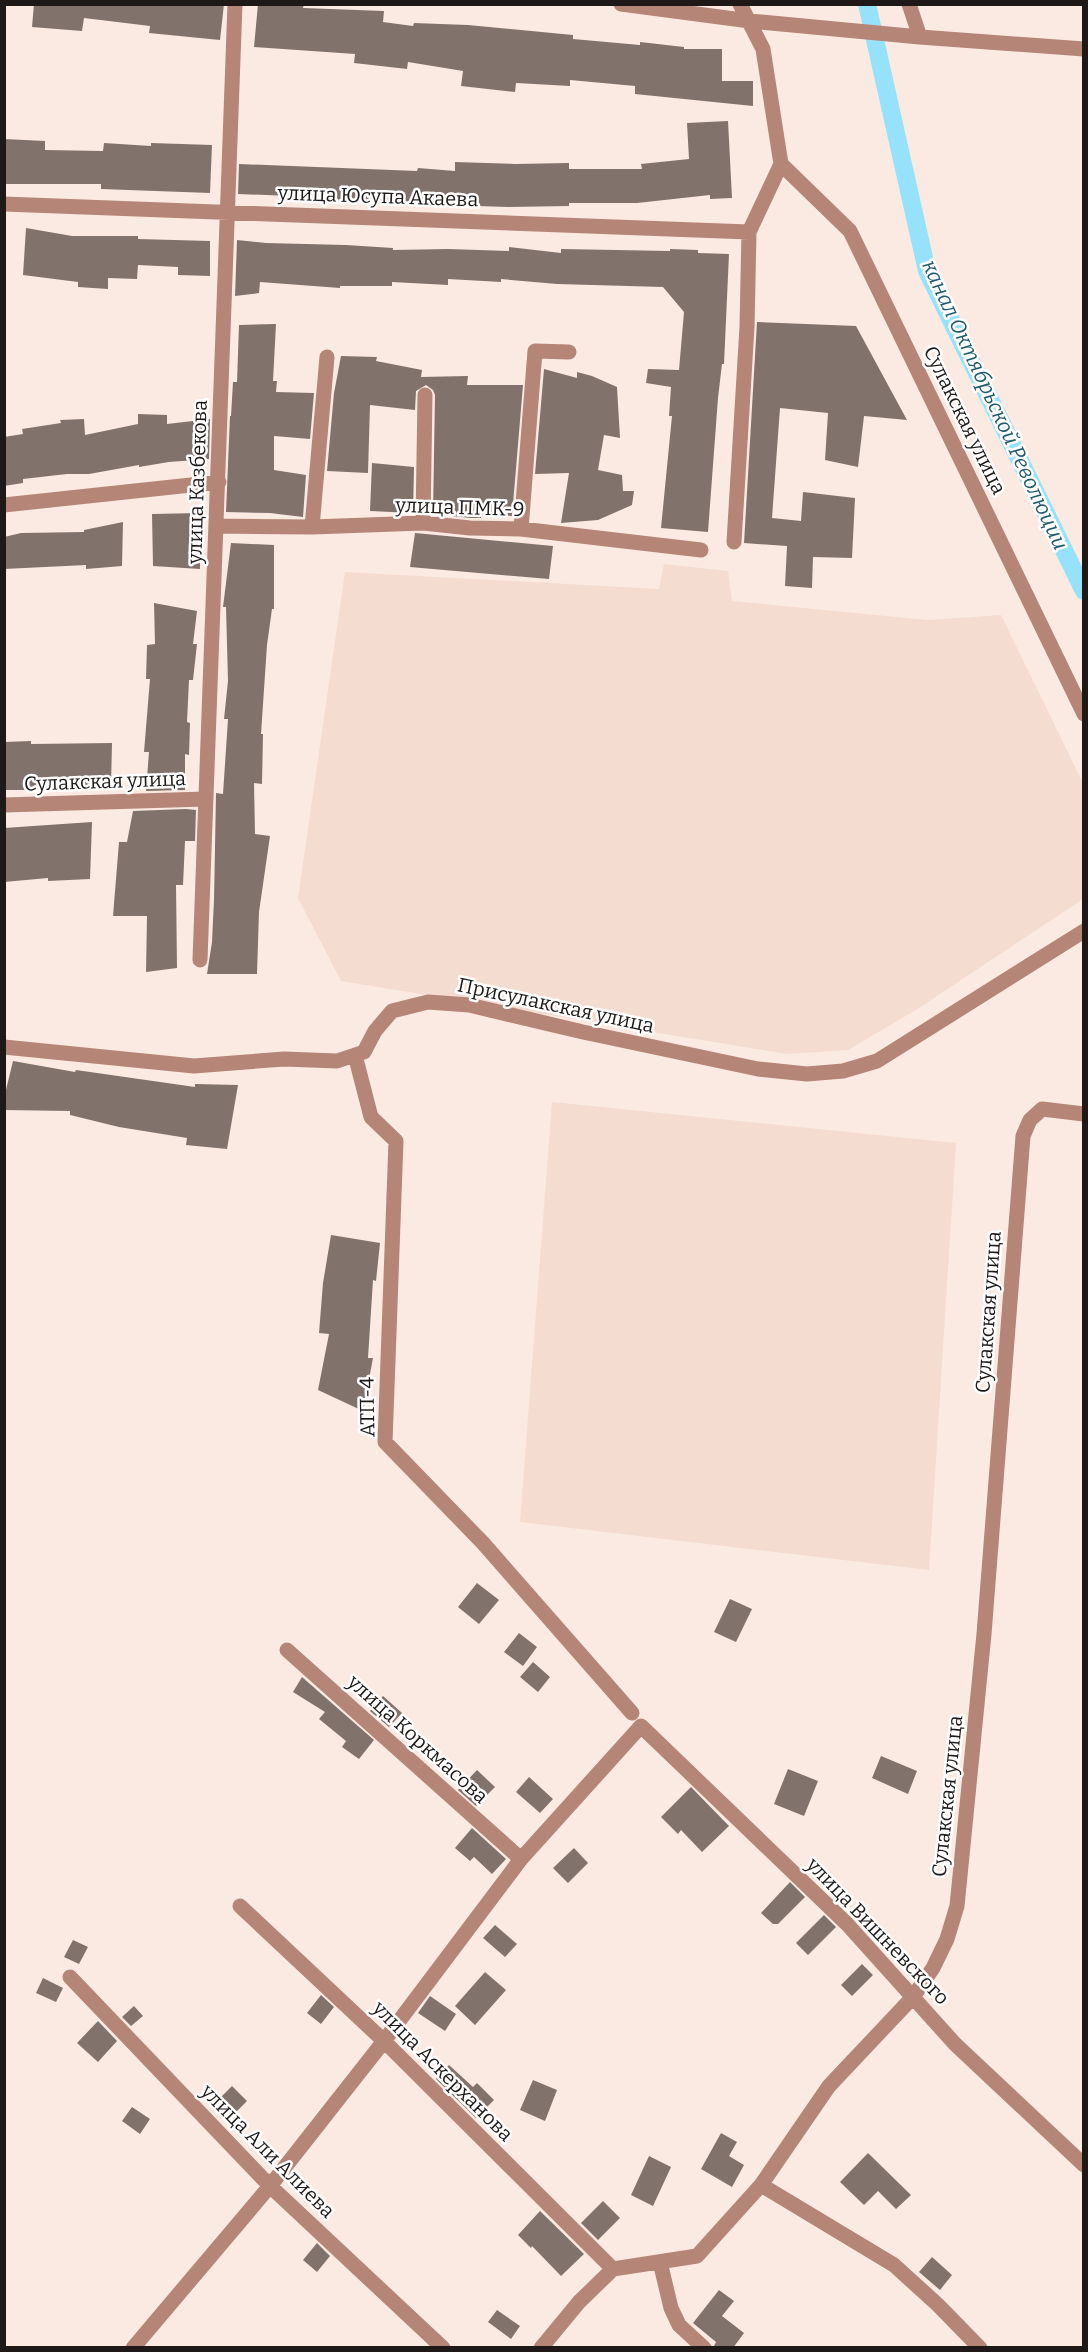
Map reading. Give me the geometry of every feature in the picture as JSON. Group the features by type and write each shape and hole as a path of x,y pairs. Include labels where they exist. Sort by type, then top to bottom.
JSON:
{"street":[{"name":"улица Казбекова","path":"200,960 235,4"},
{"path":"621,4 750,21 1083,49"},
{"path":"734,542 747,327 749,232 781,164 763,49 740,4"},
{"path":"909,4 920,37"},
{"name":"Сулакская улица","path":"781,164 850,231 1083,714"},
{"name":"улица Юсупа Акаева","path":"4,204 749,232"},
{"path":"520,529 535,351 569,352"},
{"path":"312,527 327,357"},
{"path":"423,524 425,395"},
{"path":"4,505 219,482"},
{"name":"улица ПМК-9","path":"217,526 312,527 423,524 520,529 701,550"},
{"name":"Сулакская улица","path":"4,806 206,799"},
{"name":"Присулакская улица","path":"355,1055 364,1052 375,1031 392,1011 428,1002 469,1005 758,1069 807,1074 843,1071 877,1061 1083,931"},
{"path":"4,1047 194,1066 284,1059 337,1061 355,1055"},
{"name":"АТП-4","path":"355,1055 371,1117 396,1141 385,1442 483,1543 637,1719"},
{"name":"Сулакская улица","path":"613,2269 697,2256 761,2186 829,2086 913,1997 933,1968 947,1938 957,1906 984,1634 1023,1136 1030,1120 1042,1110 1083,1114"},
{"name":"улица Коркмасова","path":"287,1650 520,1859"},
{"path":"133,2348 270,2186 384,2041 520,1859 637,1719"},
{"name":"улица Вишневского","path":"637,1719 847,1924 955,2044 1083,2165"},
{"name":"улица Аскерханова","path":"240,1906 384,2041 613,2269"},
{"name":"улица Али Алиева","path":"70,1977 270,2186 443,2348"},
{"path":"761,2186 894,2265 980,2348"},
{"path":"660,2262 671,2308 680,2325 704,2348"},
{"path":"541,2348 579,2302 613,2269"}],"shaded area":[{"path":"664,564 728,571 732,601 928,620 1001,615 1083,783 1083,899 916,1010 848,1050 787,1054 341,981 298,898 345,572 659,589"},
{"path":"552,1102 956,1143 929,1570 520,1522"}],"building":[{"path":"34,4 224,4 220,40 149,33 150,26 84,18 82,31 32,27"},
{"path":"258,4 304,4 303,8 384,11 383,22 413,26 414,23 468,25 573,35 573,39 640,45 640,42 684,47 684,49 722,49 722,81 753,81 753,106 635,94 635,86 570,80 570,86 516,83 515,92 461,86 463,71 408,62 407,69 354,63 355,54 254,47"},
{"path":"728,121 732,198 710,199 710,195 637,203 569,203 569,206 508,207 359,202 238,194 239,164 455,171 455,162 569,163 569,169 642,169 641,164 689,159 687,123"},
{"path":"4,139 45,141 45,150 103,151 104,143 151,146 151,143 212,145 210,193 101,189 101,184 4,184"},
{"path":"26,228 72,236 138,236 138,239 210,241 210,276 178,275 178,267 138,265 137,279 108,278 108,289 78,287 78,282 23,275"},
{"path":"237,240 393,248 393,250 509,251 509,247 561,253 561,249 670,251 670,249 729,254 724,364 722,364 718,398 708,532 661,528 672,416 669,416 671,387 646,383 648,369 679,370 684,312 663,287 557,284 501,279 501,282 448,279 448,285 392,282 392,286 340,286 340,288 260,282 259,293 235,296"},
{"path":"757,322 856,326 907,420 864,416 858,467 825,460 828,413 780,408 772,518 801,521 803,492 855,498 852,558 813,557 812,588 785,586 787,546 744,543"},
{"path":"276,324 273,381 277,381 276,392 314,393 310,439 274,436 274,470 306,475 303,517 270,513 226,512 230,416 233,382 237,382 239,325"},
{"path":"341,356 377,357 376,361 422,370 421,377 468,376 467,385 523,385 512,516 481,514 481,518 471,518 433,514 435,395 433,390 426,385 416,391 415,410 370,405 368,473 327,471 334,393"},
{"path":"544,369 577,378 577,372 617,387 620,438 604,435 598,470 622,475 623,491 634,491 632,505 598,520 561,523 569,473 535,474"},
{"path":"138,414 167,415 167,424 210,419 209,459 139,467 139,465 89,474 23,479 23,483 4,486 4,437 23,434 22,429 61,423 60,420 84,419 85,435 138,424"},
{"path":"372,463 414,467 413,513 370,511"},
{"path":"199,513 200,569 153,566 152,514"},
{"path":"123,522 122,566 86,569 86,565 4,569 4,537 21,533 84,532 84,530"},
{"path":"415,533 553,546 549,579 410,567"},
{"path":"231,543 274,545 274,609 272,609 267,645 261,734 263,734 262,784 254,783 255,834 270,836 259,912 257,974 207,974 212,942 216,793 223,794 228,719 224,719 228,681 226,607 223,607"},
{"path":"154,603 197,611 193,644 197,644 193,680 189,680 187,722 190,723 189,755 185,754 185,790 146,791 149,752 144,752 150,679 146,679 147,645 155,644"},
{"path":"31,741 31,744 112,743 111,785 67,785 30,790 4,790 4,742"},
{"path":"196,810 195,841 185,841 183,885 176,885 177,968 146,972 147,916 113,916 119,842 127,842 133,811"},
{"path":"92,822 90,879 48,881 48,878 4,882 4,828"},
{"path":"13,1061 75,1072 76,1070 195,1087 195,1084 238,1085 227,1149 186,1145 187,1138 119,1127 70,1115 70,1111 4,1110 4,1098"},
{"path":"331,1235 380,1243 376,1281 373,1280 368,1358 373,1358 363,1411 318,1390 329,1334 319,1333 323,1283"},
{"path":"477,1583 499,1600 479,1624 458,1607"},
{"path":"730,1599 752,1609 736,1642 714,1632"},
{"path":"519,1633 537,1647 523,1666 504,1652"},
{"path":"533,1662 550,1677 538,1692 520,1677"},
{"path":"302,1677 374,1740 359,1759 342,1747 346,1741 319,1719 325,1712 293,1692"},
{"path":"383,1696 402,1713 389,1727 370,1711"},
{"path":"881,1756 917,1771 908,1794 872,1778"},
{"path":"788,1769 818,1781 804,1816 774,1804"},
{"path":"477,1770 495,1787 476,1806 458,1790"},
{"path":"529,1777 553,1799 540,1813 516,1792"},
{"path":"691,1787 729,1826 702,1852 681,1830 678,1834 661,1817"},
{"path":"472,1828 506,1859 492,1874 474,1857 470,1861 455,1848"},
{"path":"574,1848 588,1863 568,1883 553,1868"},
{"path":"790,1882 805,1897 778,1924 773,1924 761,1913"},
{"path":"824,1915 836,1927 808,1955 796,1943"},
{"path":"495,1925 517,1944 505,1957 483,1938"},
{"path":"73,1940 88,1947 79,1964 64,1957"},
{"path":"862,1964 873,1975 852,1996 841,1985"},
{"path":"485,1972 506,1990 475,2025 455,2006"},
{"path":"43,1978 63,1988 56,2002 36,1993"},
{"path":"321,1995 334,2007 321,2024 307,2013"},
{"path":"430,1996 456,2014 445,2031 418,2013"},
{"path":"134,2006 143,2016 131,2026 122,2017"},
{"path":"98,2021 117,2041 98,2062 77,2043"},
{"path":"449,2065 473,2087 477,2083 494,2100 476,2118 436,2079"},
{"path":"533,2080 557,2090 545,2121 520,2110"},
{"path":"232,2086 247,2101 235,2113 220,2098"},
{"path":"132,2107 150,2119 140,2134 122,2121"},
{"path":"721,2133 737,2142 729,2156 744,2165 732,2187 701,2169"},
{"path":"868,2153 911,2195 896,2209 878,2191 864,2205 840,2182"},
{"path":"649,2156 671,2167 653,2206 631,2195"},
{"path":"603,2201 620,2218 598,2240 581,2223"},
{"path":"540,2211 584,2254 561,2276 518,2235"},
{"path":"317,2243 330,2256 317,2272 303,2260"},
{"path":"932,2257 952,2275 940,2290 919,2272"},
{"path":"719,2290 734,2301 722,2316 744,2333 733,2348 713,2348 716,2342 693,2323"},
{"path":"497,2310 520,2326 511,2339 488,2322"}],"waterway":[{"name":"канал Октябрьской Революции","path":"867,4 927,271 1084,591"}]}
